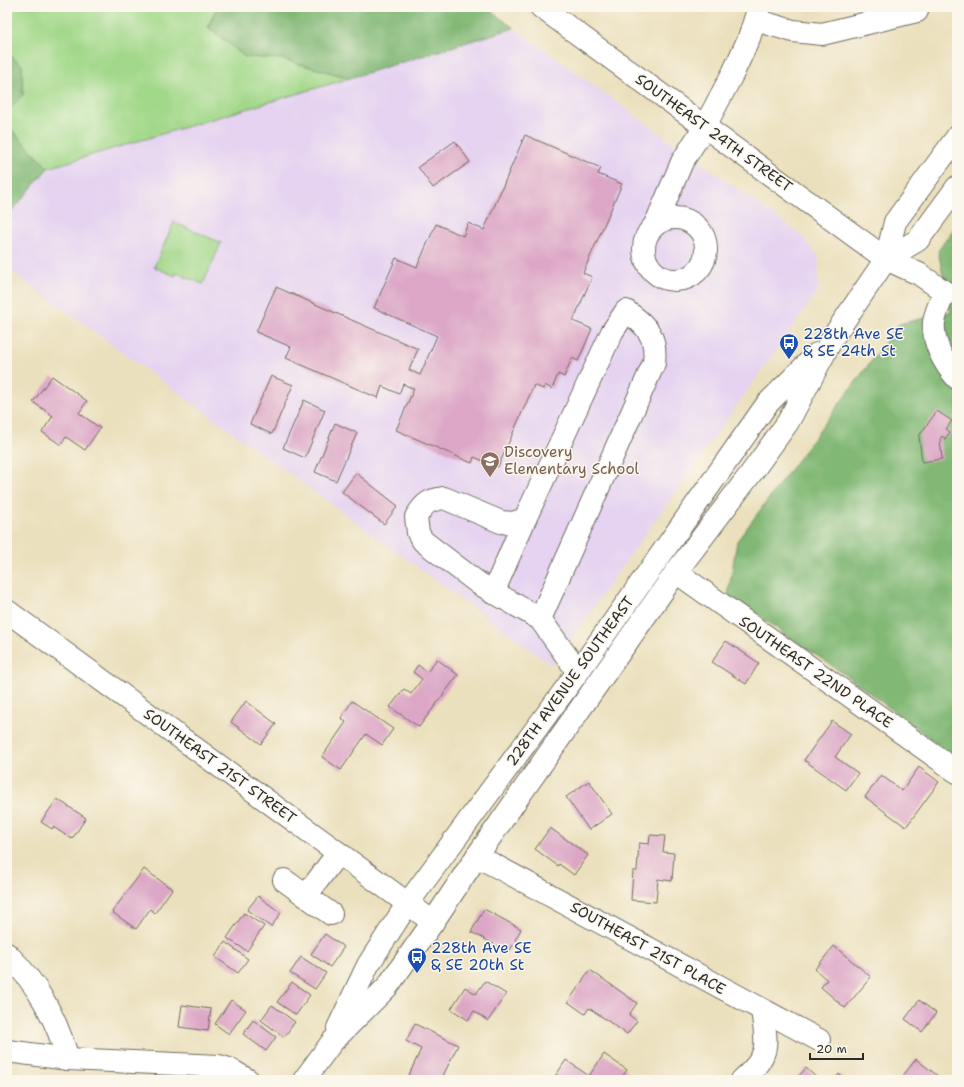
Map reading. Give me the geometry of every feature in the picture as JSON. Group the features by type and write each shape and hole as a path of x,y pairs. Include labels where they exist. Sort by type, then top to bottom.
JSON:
{"street":[{"name":"SOUTHEAST 24TH STREET","path":"541,7 886,259 919,274 951,296"},
{"path":"656,223 682,162 705,126 733,73 749,38 757,13 793,31 822,34 917,11"},
{"name":"228TH AVENUE SOUTHEAST","path":"304,1080 332,1042 387,987 535,772 676,572 788,422 833,337 886,259 895,222 957,137"},
{"name":"228TH AVENUE SOUTHEAST","path":"886,259 918,240 957,187"},
{"path":"951,296 937,308 934,323 936,339 941,356 957,378"},
{"path":"493,592 525,519 612,332 626,311 640,320 650,333 656,349 654,363 540,619"},
{"name":"228TH AVENUE SOUTHEAST","path":"332,1042 368,965 408,904 578,672 767,404 833,337"},
{"path":"525,519 513,524 501,522 444,498 426,502 416,517 418,533 423,541 478,583 540,619 578,672 572,695 554,726 535,772"},
{"name":"SOUTHEAST 22ND PLACE","path":"676,572 957,772"},
{"name":"SOUTHEAST 21ST STREET","path":"7,611 433,922"},
{"path":"306,896 338,853"},
{"name":"SOUTHEAST 21ST PLACE","path":"477,856 819,1040"},
{"path":"284,880 331,914"},
{"path":"7,954 25,973 47,1004 61,1036 68,1059"},
{"path":"742,1080 753,1071 761,1061 765,1051 765,1034 762,1010"},
{"path":"7,1051 68,1059 219,1066 229,1069 248,1080"}],"shaded area":[{"name":"Discovery Elementary School","path":"514,28 801,235 819,257 818,291 552,665 7,268 7,217 48,168"}],"green space":[{"path":"7,7 217,7 208,27 245,57 281,59 350,78 48,168 7,125 7,111 23,95 22,65 7,53"},
{"path":"217,7 485,7 514,28 350,78 281,59 245,57 208,27"},
{"path":"7,53 22,65 23,95 7,111"},
{"path":"7,125 48,168 7,217"},
{"path":"174,222 221,243 203,284 176,273 175,276 154,267"},
{"path":"957,224 957,759 850,678 728,595 737,541 899,324 951,312 938,251"}],"building":[{"path":"525,135 601,168 598,174 622,184 583,273 592,277 573,321 592,329 578,361 572,358 564,377 558,374 552,389 545,385 543,389 534,385 498,467 474,457 472,463 396,430 414,389 403,384 399,394 382,386 378,398 286,358 291,347 256,332 276,287 418,349 409,370 420,375 437,336 374,308 396,258 417,267 436,224 463,236 468,223 484,230"},
{"path":"455,141 470,162 433,188 418,167"},
{"path":"52,376 87,401 79,413 100,428 85,450 66,437 61,445 42,432 53,416 33,402"},
{"path":"271,376 293,385 272,434 250,424"},
{"path":"304,400 325,410 305,458 283,448"},
{"path":"937,411 952,421 946,429 950,432 945,439 942,436 940,439 942,459 922,462 919,436"},
{"path":"335,423 357,433 336,481 315,472"},
{"path":"356,473 398,506 384,524 342,492"},
{"path":"726,641 759,663 746,684 712,662"},
{"path":"437,659 458,675 419,727 390,707 404,689 411,694 422,679 413,672 418,665 427,672"},
{"path":"246,701 276,724 261,744 231,722"},
{"path":"352,701 393,729 382,745 366,734 341,770 322,757 346,722 341,718"},
{"path":"832,721 851,734 835,757 858,773 846,790 804,760"},
{"path":"919,767 939,782 906,827 865,797 881,775 902,791"},
{"path":"589,781 612,814 589,830 566,797"},
{"path":"57,799 86,818 72,839 53,827 52,829 41,822"},
{"path":"550,828 588,855 574,875 559,864 558,866 535,849"},
{"path":"650,835 665,836 663,852 674,853 672,881 658,879 656,902 631,900 633,871 637,871 639,843 649,844"},
{"path":"144,869 172,889 155,913 150,909 136,929 112,912"},
{"path":"258,896 281,913 271,927 247,910"},
{"path":"484,909 521,929 509,952 471,932"},
{"path":"244,913 264,926 247,951 227,938"},
{"path":"325,934 344,947 330,967 311,954"},
{"path":"225,942 248,959 238,973 215,957"},
{"path":"834,946 871,977 845,1008 821,987 827,980 815,969"},
{"path":"301,957 326,973 315,989 290,973"},
{"path":"590,970 637,1003 629,1015 637,1021 627,1034 589,1008 585,1014 568,1002"},
{"path":"485,981 506,994 488,1021 474,1011 468,1020 451,1009 465,987 476,994"},
{"path":"292,982 310,995 296,1015 277,1002"},
{"path":"231,1000 246,1010 229,1034 215,1024"},
{"path":"919,1000 936,1013 922,1032 905,1019"},
{"path":"182,1005 211,1009 208,1031 179,1027"},
{"path":"272,1005 295,1022 284,1037 261,1020"},
{"path":"253,1020 276,1037 266,1051 243,1034"},
{"path":"415,1024 458,1045 441,1080 415,1080 408,1077 421,1049 406,1041"},
{"path":"604,1054 627,1070 620,1080 556,1080 554,1078 566,1060 589,1076"},
{"path":"916,1059 938,1076 935,1080 907,1080 902,1077"},
{"path":"806,1068 819,1080 795,1080"},
{"path":"839,1074 845,1080 834,1080"}],"place":[{"name":"228th Ave SE & SE 24th St","path":"789,360"},
{"name":"Discovery Elementary School","path":"490,478"},
{"name":"228th Ave SE & SE 20th St","path":"417,974"}]}
